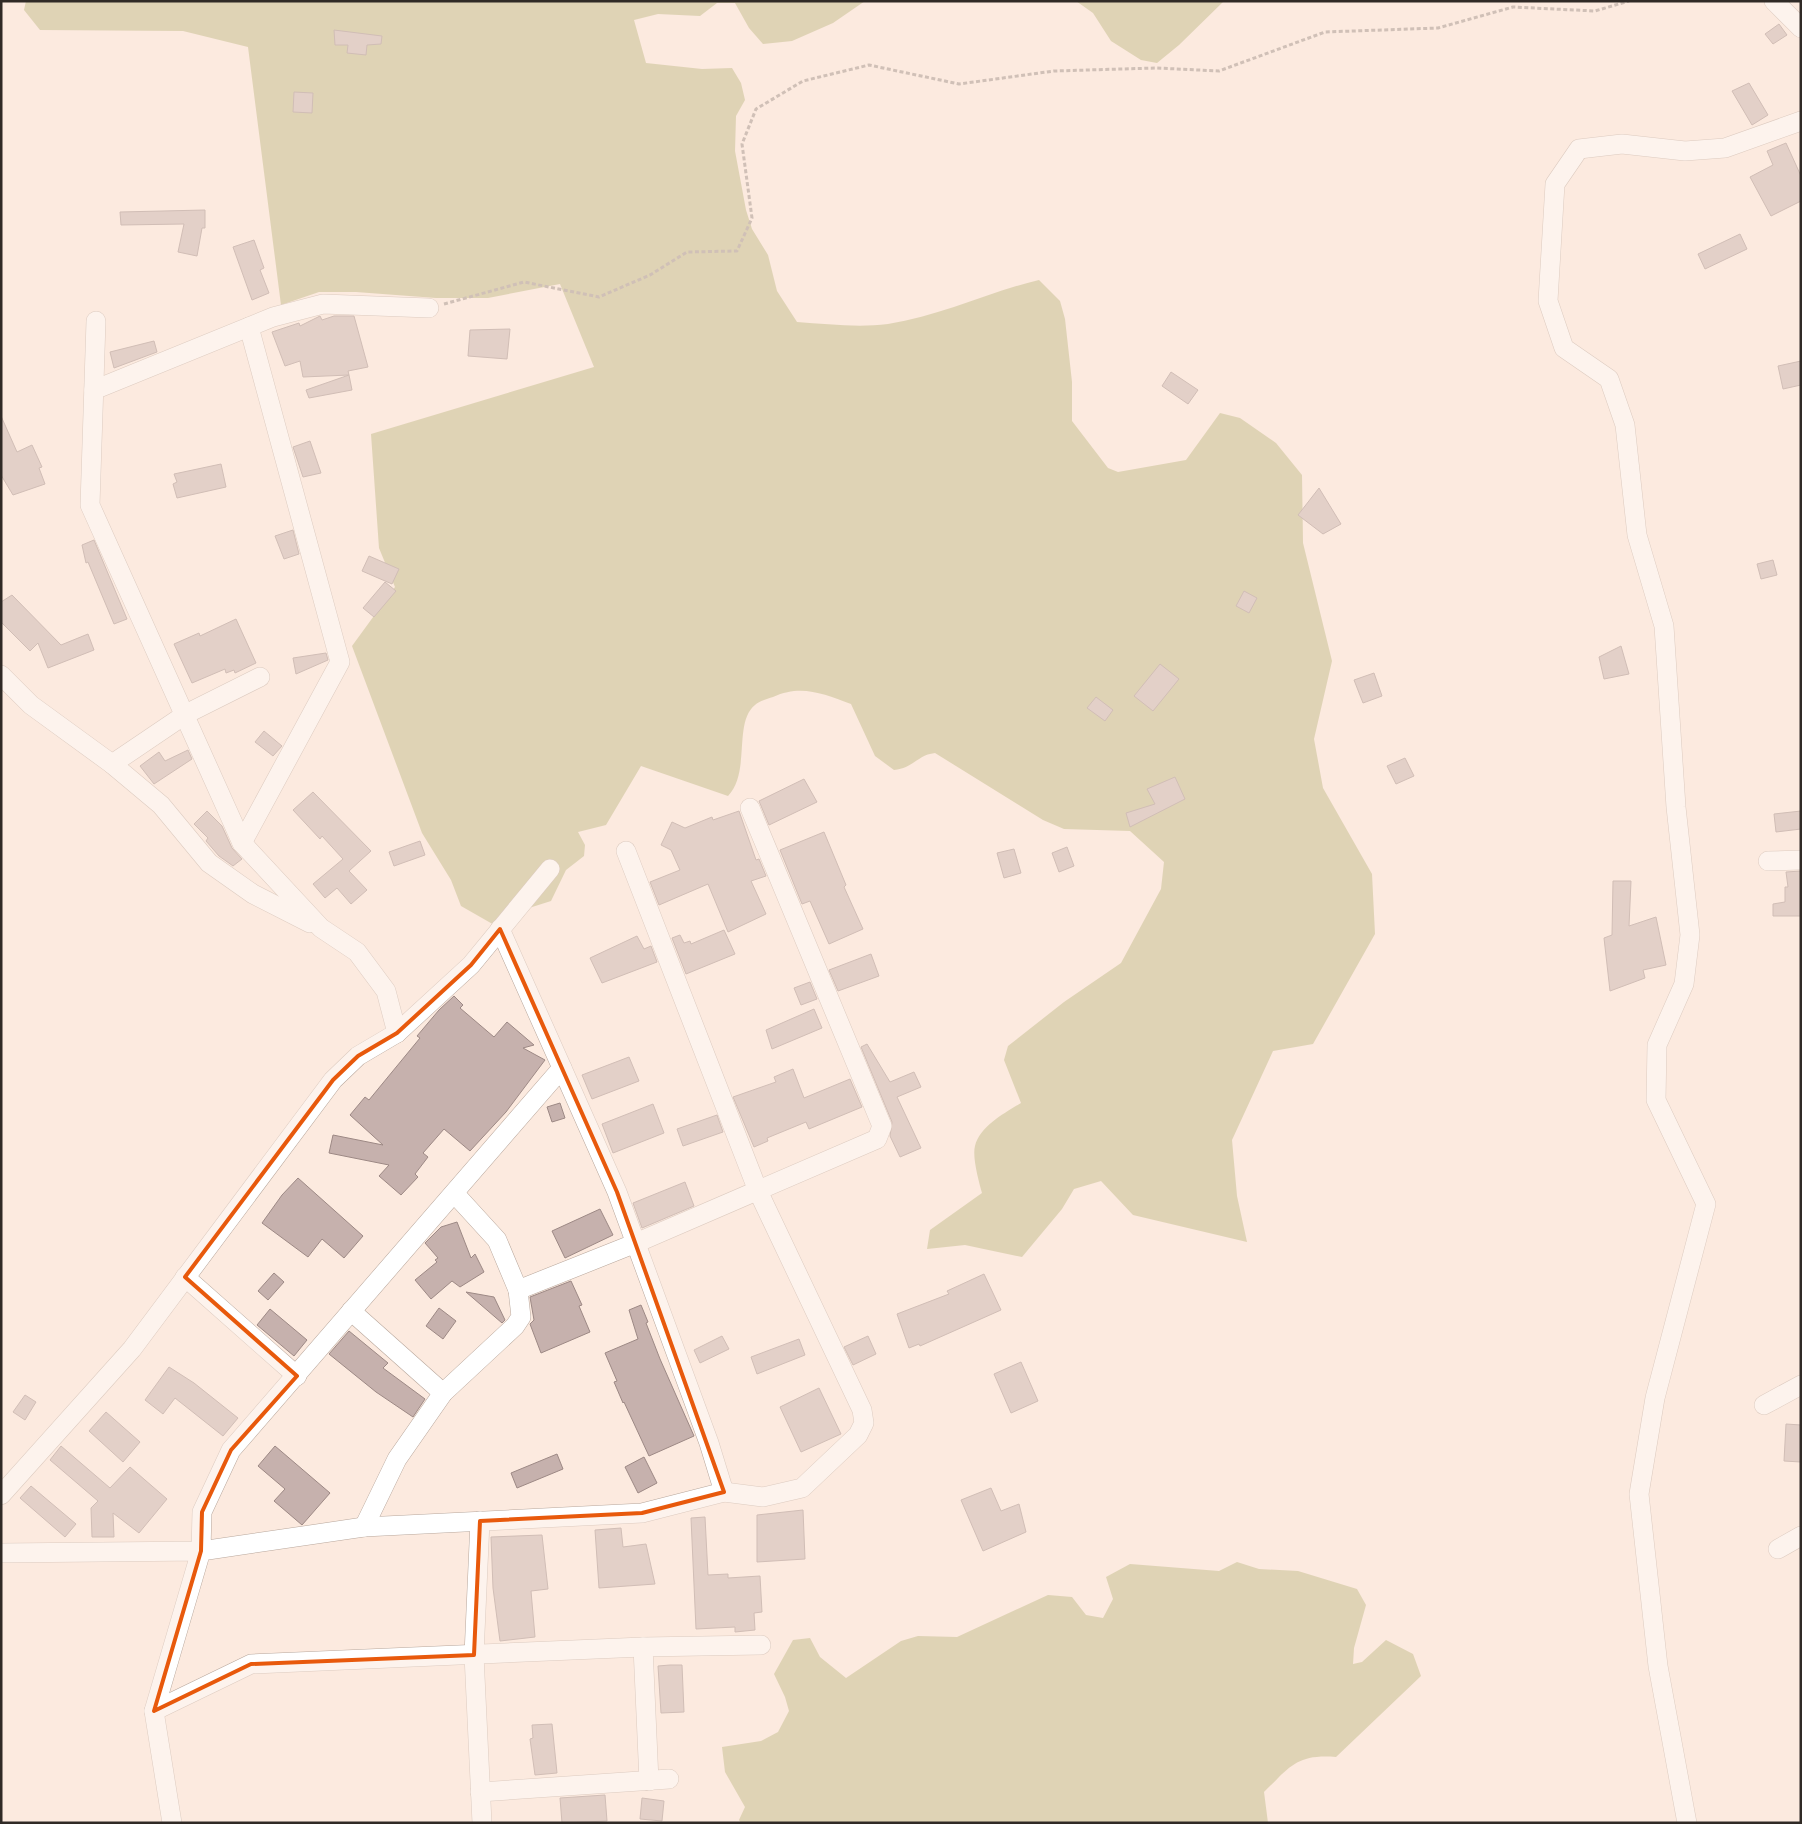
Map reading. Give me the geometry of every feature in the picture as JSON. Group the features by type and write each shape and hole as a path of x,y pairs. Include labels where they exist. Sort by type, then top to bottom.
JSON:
{"street":[{"path":"1774,1 1801,28"},
{"path":"1687,1823 1658,1666 1639,1494 1655,1398 1706,1204 1656,1100 1657,1045 1684,984 1690,935 1676,807 1664,626 1637,535 1625,425 1609,379 1564,348 1548,301 1555,184 1579,150 1622,144 1685,151 1725,148 1801,121"},
{"path":"94,390 249,326 273,317 323,304 429,308"},
{"path":"96,321 90,505 186,714 242,843 321,928"},
{"path":"242,843 340,662 249,326"},
{"path":"1,675 31,705 112,764 161,805 209,863 254,894 321,928 357,952 386,991 397,1033"},
{"path":"112,764 186,714 260,677"},
{"path":"518,1290 636,1243 877,1139 882,1126 750,808"},
{"path":"1,1553 201,1551 364,1527 642,1513 724,1492 763,1497 802,1488 858,1435 864,1423 862,1410 758,1191 626,851"},
{"path":"1768,861 1801,860"},
{"path":"1,1495 132,1350 333,1080 358,1056 397,1033 471,965 550,870"},
{"path":"500,929 617,1192 709,1444 724,1492"},
{"path":"172,1823 154,1711 201,1551 202,1512 231,1450 455,1194 562,1068"},
{"path":"364,1527 397,1458 443,1393 515,1326 521,1317 518,1290 497,1240 455,1194"},
{"path":"185,1277 297,1376"},
{"path":"351,1311 443,1393"},
{"path":"1764,1405 1801,1385"},
{"path":"480,1521 474,1655 482,1823"},
{"path":"1778,1549 1801,1536"},
{"path":"154,1711 251,1664 643,1647 761,1645"},
{"path":"643,1647 649,1781"},
{"path":"480,1792 668,1779"}],"path":[{"path":"429,308 524,282 599,297 650,275 687,252 737,251 752,218 742,144 756,109 804,82 869,65 959,84 1054,71 1156,68 1219,71 1324,32 1438,28 1513,7 1595,11 1629,1"}],"highlighted area":[{"path":"500,929 617,1192 724,1492 642,1513 480,1521 474,1655 251,1664 154,1711 201,1551 202,1512 231,1450 297,1376 185,1277 333,1080 358,1056 397,1033 471,965"}],"shaded area":[{"path":"26,1 865,1 833,23 792,41 763,44 749,28 735,3 717,3 700,16 658,14 634,20 646,63 702,69 732,68 741,83 745,100 736,116 735,151 746,210 752,229 768,255 777,291 797,322 854,326 888,324 946,310 1039,280 1060,301 1065,319 1072,382 1072,421 1108,468 1118,472 1186,460 1220,413 1240,418 1276,443 1302,475 1303,543 1332,661 1314,739 1323,788 1372,874 1375,934 1313,1044 1273,1051 1232,1140 1237,1196 1247,1242 1133,1215 1101,1181 1074,1189 1062,1209 1022,1257 965,1245 927,1249 930,1230 982,1193 976,1170 974,1151 982,1132 994,1121 1021,1103 1004,1060 1008,1046 1064,1002 1121,963 1161,889 1164,862 1130,831 1064,829 1043,820 935,753 924,756 906,767 894,770 875,756 851,704 822,694 803,691 784,693 759,702 748,713 743,735 739,774 735,786 728,796 641,766 606,825 578,832 585,845 584,856 566,870 551,901 510,914 496,926 461,906 451,880 422,833 352,646 395,587 379,548 371,434 594,367 560,284 488,298 436,298 356,292 319,292 281,305 248,47 183,31 40,30 24,10"},
{"path":"1076,1 1224,1 1179,45 1157,63 1141,60 1111,41 1093,13"},
{"path":"1237,1562 1259,1569 1298,1571 1357,1589 1366,1605 1354,1648 1353,1664 1362,1662 1386,1640 1413,1654 1421,1676 1336,1757 1302,1760 1288,1769 1264,1792 1268,1823 741,1823 739,1820 745,1807 725,1772 722,1747 761,1741 778,1732 789,1711 785,1697 774,1674 793,1640 810,1638 820,1657 846,1678 901,1641 918,1636 957,1637 1048,1595 1072,1597 1086,1615 1103,1618 1113,1599 1106,1577 1130,1564 1219,1571"}],"building":[{"path":"1779,24 1787,35 1773,44 1765,34"},
{"path":"334,30 382,36 381,44 367,45 366,55 347,53 348,45 335,45"},
{"path":"1749,83 1768,115 1752,125 1732,91"},
{"path":"294,92 313,93 312,113 293,112"},
{"path":"1786,143 1801,176 1801,201 1771,216 1750,177 1773,165 1767,151"},
{"path":"205,210 205,228 202,228 197,256 178,252 184,224 121,225 120,212"},
{"path":"1740,234 1747,249 1705,269 1698,254"},
{"path":"254,240 264,268 260,270 269,293 252,300 233,247"},
{"path":"320,316 322,320 334,316 354,316 368,367 348,371 349,375 303,377 300,361 285,366 272,332 299,323 300,326"},
{"path":"510,329 507,359 468,356 470,330"},
{"path":"154,341 157,352 114,368 110,352"},
{"path":"1801,361 1801,385 1783,389 1778,366"},
{"path":"1171,372 1198,390 1188,404 1162,386"},
{"path":"349,375 352,390 309,398 306,390"},
{"path":"1,416 17,452 32,445 42,467 39,468 45,484 13,495 1,475"},
{"path":"310,441 321,473 303,477 293,447"},
{"path":"221,464 226,487 177,498 173,484 177,482 174,474"},
{"path":"1319,488 1341,524 1323,534 1298,515"},
{"path":"293,530 299,554 284,559 275,536"},
{"path":"94,540 127,619 114,624 88,562 86,563 82,545"},
{"path":"369,556 399,569 392,584 362,571"},
{"path":"1773,560 1777,575 1761,579 1757,564"},
{"path":"385,582 396,591 374,617 363,608"},
{"path":"1244,591 1257,598 1249,613 1236,606"},
{"path":"12,595 61,645 88,634 94,650 48,668 38,643 30,651 1,622 1,602"},
{"path":"236,619 256,663 235,673 234,670 226,673 225,669 192,683 174,644 199,633 200,636"},
{"path":"1621,646 1629,674 1604,679 1599,657"},
{"path":"326,653 328,660 296,674 293,658"},
{"path":"1160,664 1179,679 1153,711 1134,696"},
{"path":"1374,673 1382,696 1363,703 1354,680"},
{"path":"1096,697 1113,710 1105,721 1087,708"},
{"path":"264,731 282,746 273,756 255,742"},
{"path":"188,750 192,759 154,784 140,766 159,752 165,761"},
{"path":"1405,758 1414,776 1396,784 1387,766"},
{"path":"1175,777 1185,799 1130,827 1126,813 1155,804 1147,789"},
{"path":"804,779 817,802 769,825 759,801"},
{"path":"313,792 371,851 349,871 367,890 351,904 337,888 325,898 313,884 343,859 322,836 320,839 293,810"},
{"path":"207,811 222,826 232,848 242,859 233,866 219,856 206,841 208,838 194,824"},
{"path":"739,811 756,860 759,859 766,876 751,881 766,914 728,932 708,884 659,905 650,882 680,870 671,850 661,845 672,822 685,828 712,817 713,820"},
{"path":"1801,811 1801,829 1776,832 1774,814"},
{"path":"824,832 846,885 844,887 863,929 829,944 810,901 802,904 780,850"},
{"path":"420,841 425,855 394,866 389,852"},
{"path":"1067,847 1074,866 1059,872 1052,853"},
{"path":"1014,849 1021,873 1004,878 997,853"},
{"path":"1801,871 1801,916 1773,916 1773,904 1785,902 1785,887 1788,887 1786,872"},
{"path":"1613,881 1631,881 1629,926 1656,917 1666,965 1643,970 1645,978 1610,991 1604,938 1612,935"},
{"path":"724,930 735,954 686,974 672,938 680,935 684,943 690,941 691,944"},
{"path":"637,936 644,949 651,946 657,962 602,983 590,958"},
{"path":"871,954 879,976 838,991 829,970"},
{"path":"810,982 817,999 801,1005 794,988"},
{"path":"454,996 463,1005 460,1008 494,1037 507,1022 534,1045 523,1048 545,1060 506,1112 470,1151 444,1129 423,1153 428,1157 415,1174 418,1177 401,1195 379,1176 389,1165 329,1153 333,1135 383,1145 350,1115 365,1097 369,1100 420,1038 417,1036 439,1010"},
{"path":"814,1009 822,1028 772,1049 766,1030"},
{"path":"867,1044 890,1082 914,1072 921,1087 897,1097 921,1148 900,1157 890,1136 892,1122 861,1047"},
{"path":"629,1057 639,1081 592,1099 582,1075"},
{"path":"793,1069 804,1098 850,1079 862,1107 809,1129 806,1122 767,1138 768,1141 754,1147 733,1097 776,1082 774,1077"},
{"path":"560,1103 565,1118 552,1122 547,1107"},
{"path":"653,1104 664,1133 613,1153 602,1124"},
{"path":"717,1115 723,1132 683,1146 677,1129"},
{"path":"298,1178 363,1236 344,1258 322,1239 308,1257 262,1223 282,1195"},
{"path":"685,1182 694,1206 642,1228 633,1203"},
{"path":"600,1209 613,1235 565,1258 552,1231"},
{"path":"457,1222 471,1258 475,1254 484,1272 460,1287 452,1281 431,1299 415,1280 437,1262 435,1260 438,1258 425,1243 441,1227"},
{"path":"274,1273 284,1282 268,1300 258,1291"},
{"path":"984,1274 1001,1310 920,1346 919,1344 909,1348 897,1314 949,1294 947,1291"},
{"path":"571,1281 582,1305 579,1306 590,1332 541,1353 530,1324 534,1320 530,1297"},
{"path":"466,1292 494,1297 505,1320 502,1323"},
{"path":"641,1305 660,1359 694,1436 649,1456 614,1382 617,1381 605,1353 638,1339 629,1310"},
{"path":"439,1308 456,1321 443,1339 426,1326"},
{"path":"270,1309 307,1340 294,1356 257,1325"},
{"path":"349,1331 388,1363 383,1368 425,1399 413,1417 376,1392 329,1354"},
{"path":"722,1336 729,1349 700,1363 694,1350"},
{"path":"868,1336 876,1354 853,1365 844,1347"},
{"path":"799,1339 805,1355 757,1374 751,1357"},
{"path":"1021,1362 1038,1401 1011,1413 994,1374"},
{"path":"169,1367 194,1383 238,1418 223,1436 175,1398 163,1414 145,1400"},
{"path":"819,1388 841,1434 801,1452 780,1407"},
{"path":"25,1395 36,1402 25,1420 13,1412"},
{"path":"106,1412 140,1442 123,1462 89,1431"},
{"path":"1786,1424 1801,1425 1801,1462 1784,1461"},
{"path":"61,1446 110,1488 130,1467 167,1499 139,1533 113,1513 114,1537 92,1537 91,1508 98,1501 50,1460"},
{"path":"275,1446 330,1493 302,1525 274,1501 285,1489 258,1466"},
{"path":"557,1454 563,1469 517,1488 511,1473"},
{"path":"644,1457 657,1483 638,1493 625,1467"},
{"path":"31,1486 76,1524 65,1537 20,1498"},
{"path":"991,1488 1001,1511 1019,1504 1026,1532 983,1551 961,1500"},
{"path":"803,1510 805,1559 757,1562 757,1515"},
{"path":"705,1517 708,1575 728,1574 728,1578 760,1576 762,1612 754,1613 755,1630 735,1632 735,1627 696,1629 691,1518"},
{"path":"621,1528 623,1547 646,1544 655,1584 599,1588 595,1530"},
{"path":"542,1535 548,1589 531,1591 535,1637 500,1641 493,1588 491,1537"},
{"path":"682,1665 684,1712 661,1713 658,1666"},
{"path":"552,1724 557,1773 535,1775 530,1739 533,1738 532,1725"},
{"path":"605,1795 607,1821 562,1823 560,1798"},
{"path":"642,1798 664,1801 662,1821 640,1819"}]}
